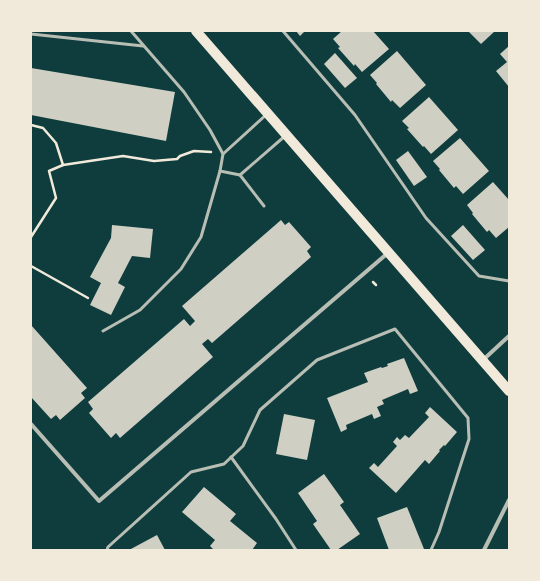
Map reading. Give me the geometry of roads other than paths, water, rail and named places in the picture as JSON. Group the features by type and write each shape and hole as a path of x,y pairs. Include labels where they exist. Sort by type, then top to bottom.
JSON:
{"main road":[{"path":"196,31 509,391"}],"street":[{"path":"31,424 99,501 389,252"},
{"path":"483,361 509,336"},
{"path":"484,550 509,500"}],"lane":[{"path":"131,31 184,92 210,130 223,154"},
{"path":"283,31 355,115 426,218 479,276 509,281"},
{"path":"31,34 143,46"},
{"path":"103,331 140,310 181,269 201,237 220,171 223,154 268,113"},
{"path":"240,175 286,134"},
{"path":"220,171 240,175 264,206"},
{"path":"107,550 108,547 191,472 224,464 232,457 243,446 260,410 317,360 395,328 468,418 470,439 439,532 431,550"},
{"path":"232,457 296,550"}]}
